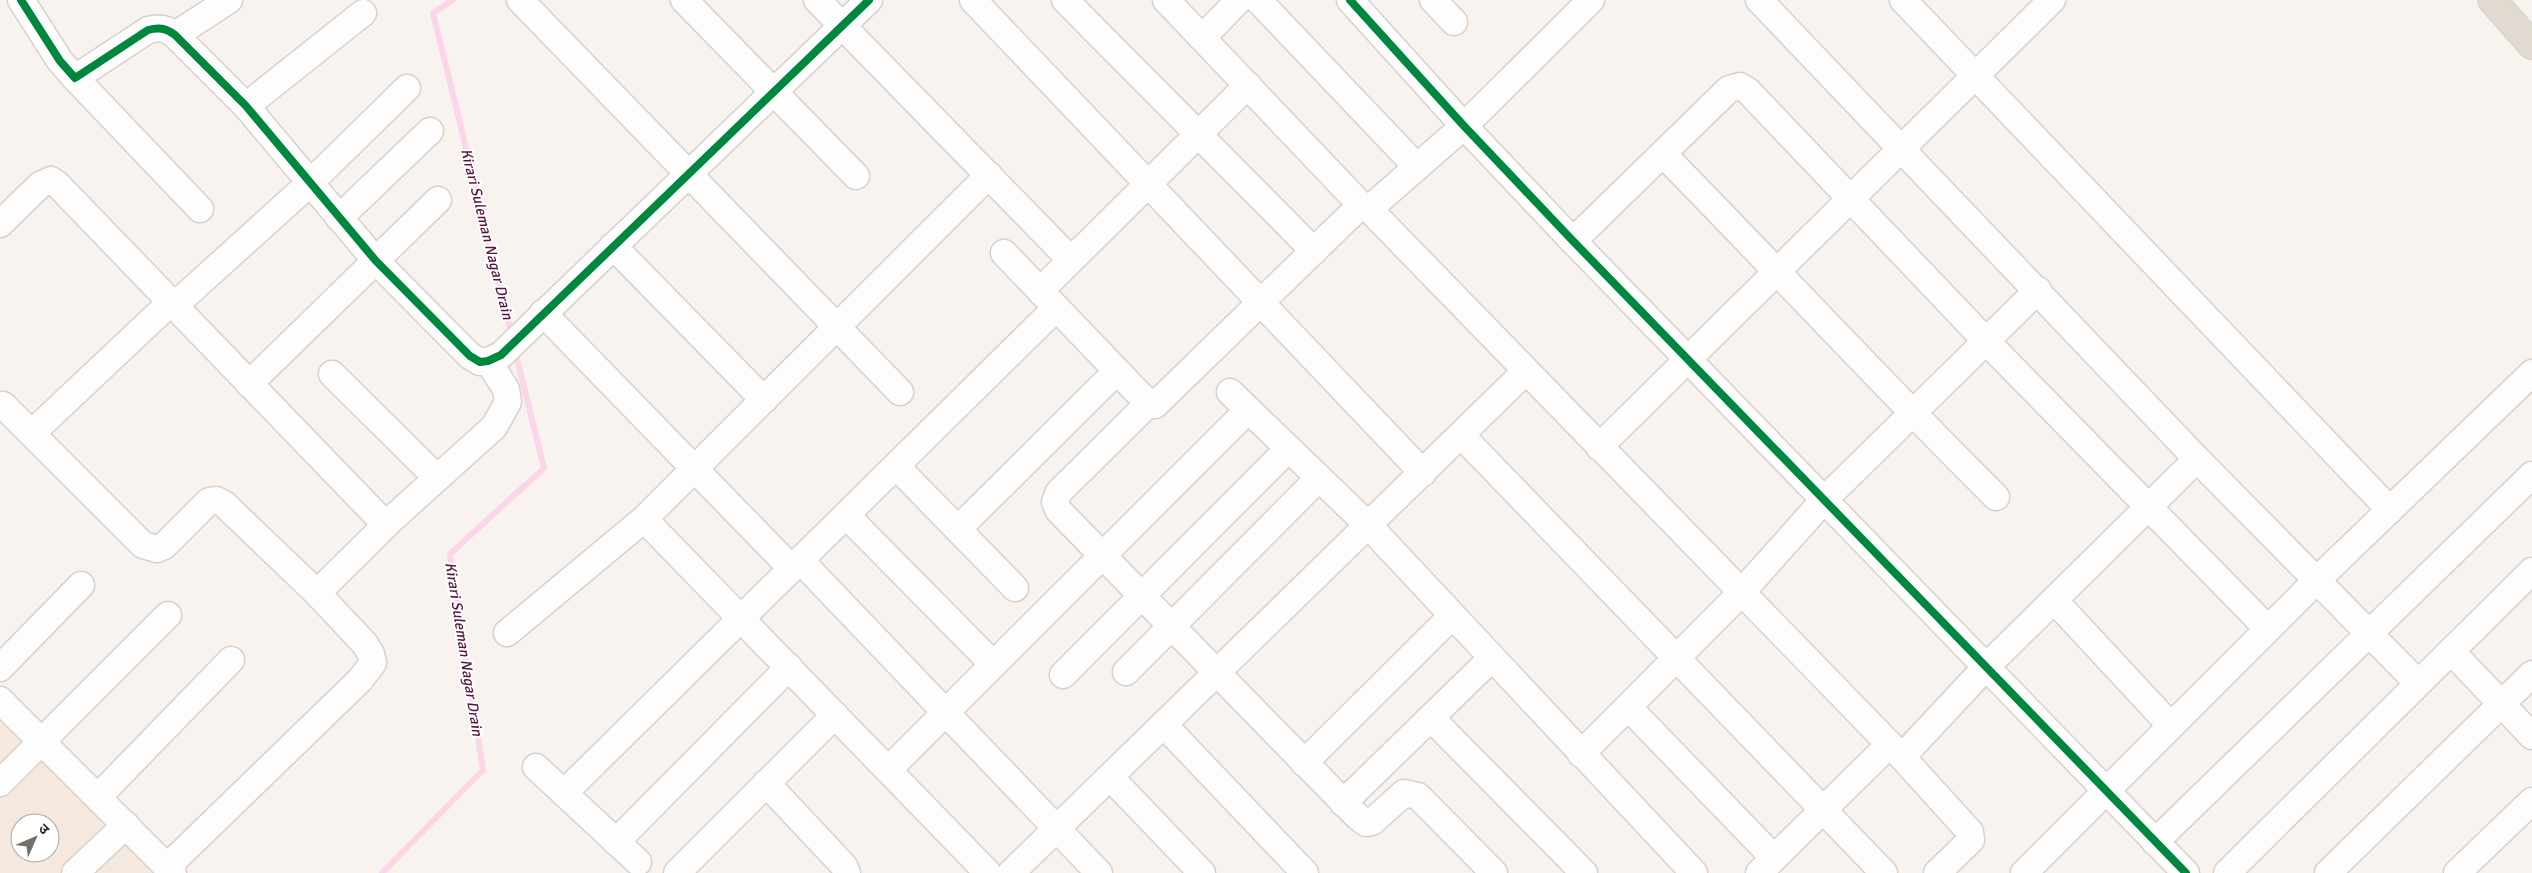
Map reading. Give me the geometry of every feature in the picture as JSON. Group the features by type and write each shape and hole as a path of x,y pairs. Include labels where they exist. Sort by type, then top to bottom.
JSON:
{"highway":[{"path":"2492,0 2532,45"}],"street":[{"path":"21,0 60,61 200,209"},
{"path":"175,35 229,0"},
{"path":"520,0 900,392"},
{"path":"684,0 856,176"},
{"path":"817,0 1070,258"},
{"path":"75,78 148,30 157,28 167,29 246,106 376,261 470,356 480,362 494,358 537,319 869,0"},
{"path":"973,0 1423,473"},
{"path":"1065,0 1314,251"},
{"path":"1166,0 1365,207 1896,751 1970,832 1971,840 1937,873"},
{"path":"1203,37 1239,0"},
{"path":"1258,0 1417,167"},
{"path":"1350,0 1464,126 1573,241 2106,792 2168,862 2370,632 2532,475"},
{"path":"1433,0 1454,22"},
{"path":"1004,253 1149,404 1155,405 1161,402 1314,251 1464,126 1591,0"},
{"path":"1759,0 2038,290 2197,459 2370,632 2418,683"},
{"path":"1903,0 2390,510"},
{"path":"1599,447 2052,0"},
{"path":"246,106 364,13"},
{"path":"2514,24 2532,55"},
{"path":"564,793 896,466 1048,299 1070,258 1248,85"},
{"path":"1573,241 1729,90 1740,86 1748,91 1986,341 2149,505 2268,629"},
{"path":"32,433 172,304 311,182 407,88"},
{"path":"339,218 430,131"},
{"path":"1663,154 1778,270 1912,414 1996,497"},
{"path":"507,633 644,519 989,175"},
{"path":"0,224 40,185 51,180 386,525"},
{"path":"249,384 438,200"},
{"path":"613,246 764,400"},
{"path":"1581,754 1741,593 1823,501 2038,290"},
{"path":"537,319 947,711 1099,873"},
{"path":"317,594 386,525 494,427 508,402 506,389 494,358"},
{"path":"958,529 1117,370"},
{"path":"1012,873 1526,371"},
{"path":"2024,873 2317,580 2532,373"},
{"path":"332,374 436,478"},
{"path":"1230,392 1369,526 1694,873"},
{"path":"0,700 170,870 360,680 373,663 371,654 365,644 317,594 224,504 216,500 209,501 164,546 157,549 143,545 1,404"},
{"path":"1149,404 1060,492 1055,502 1059,512 1343,803 1366,823 1372,822 1404,794 1418,796 1494,873"},
{"path":"888,770 1248,410"},
{"path":"1461,435 1884,873"},
{"path":"1063,675 1288,449"},
{"path":"1628,707 1766,865 1823,810 1896,751 1985,668 2197,459"},
{"path":"896,466 1015,588"},
{"path":"1126,672 1318,478"},
{"path":"846,515 993,664"},
{"path":"644,519 988,873"},
{"path":"2227,873 2532,571"},
{"path":"0,668 82,585"},
{"path":"2054,600 2171,726"},
{"path":"0,783 168,615"},
{"path":"1304,763 1452,616"},
{"path":"2451,651 2532,736"},
{"path":"1343,803 1492,658"},
{"path":"98,797 231,660"},
{"path":"616,842 789,667"},
{"path":"2328,873 2532,674"},
{"path":"676,873 835,714"},
{"path":"1431,718 1584,873"},
{"path":"1164,725 1305,873"},
{"path":"536,767 616,842 639,869"},
{"path":"1110,777 1202,873"},
{"path":"766,783 844,866 847,873"},
{"path":"2457,873 2532,801"},
{"path":"75,873 126,825"}],"shaded area":[{"path":"0,719 158,873 0,873"}],"waterway":[{"name":"Kirari Suleman Nagar Drain","path":"453,0 433,13 512,336"},
{"name":"Kirari Suleman Nagar Drain","path":"382,873 483,770 450,554 544,468 515,351"}],"cycle path":[{"path":"21,0 60,61 75,78 148,30 162,29 175,35 246,106 376,261 470,356 480,362 488,361 501,355 869,0"},
{"path":"1350,0 1464,126 1573,241 2186,873"}]}
